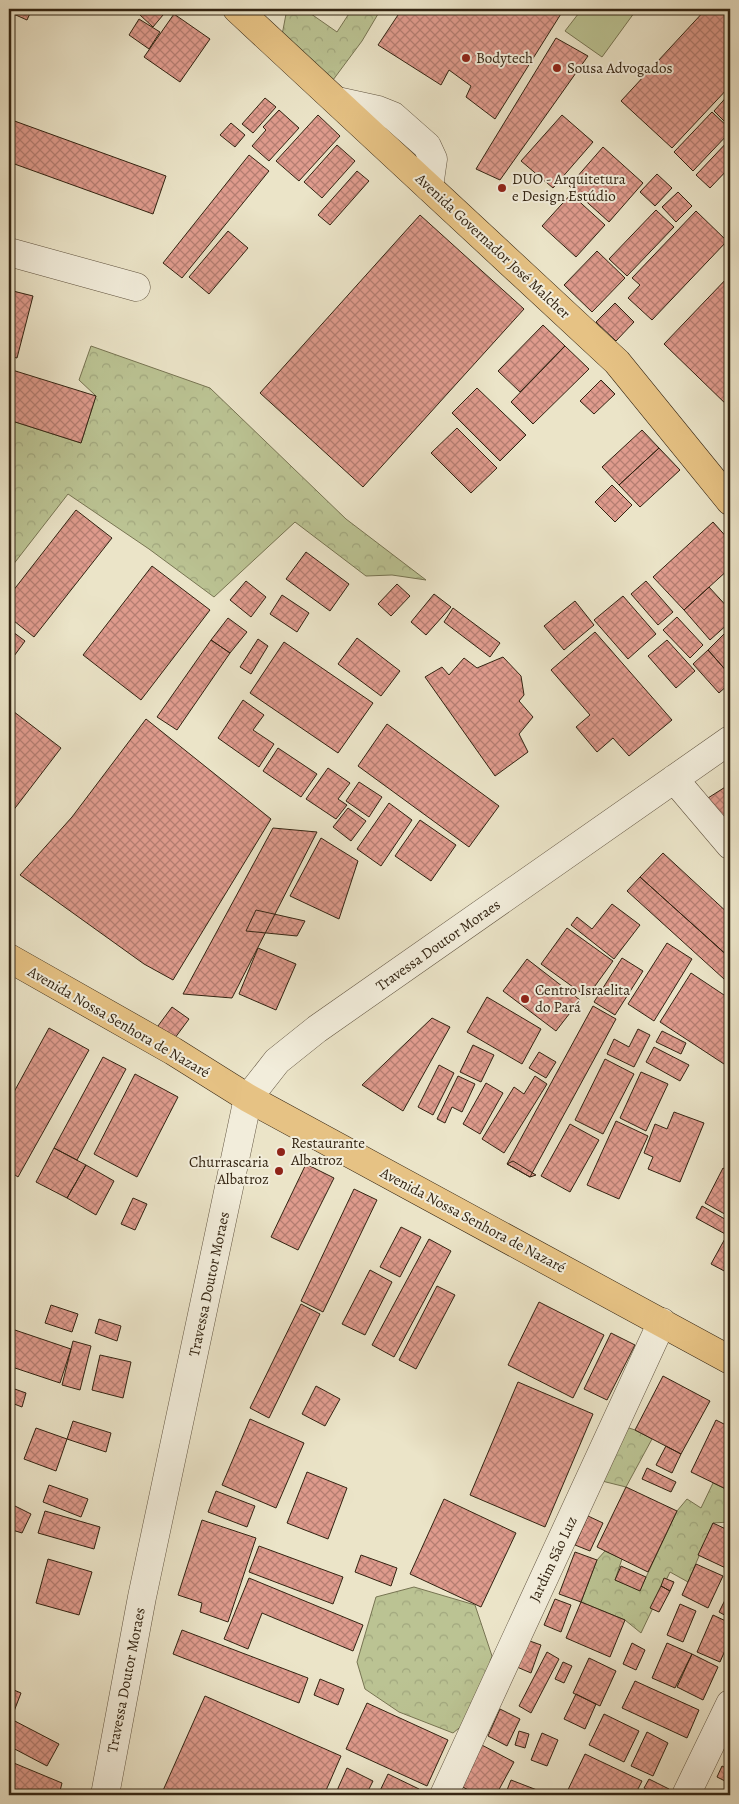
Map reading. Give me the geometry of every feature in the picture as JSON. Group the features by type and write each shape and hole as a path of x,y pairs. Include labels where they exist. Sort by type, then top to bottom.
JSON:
{"main road":[{"name":"Avenida Governador José Malcher","path":"237,9 617,362 730,501"},
{"name":"Avenida Nossa Senhora de Nazaré","path":"9,958 173,1051 248,1098 730,1360"}],"street":[{"path":"9,252 136,287"},
{"name":"Travessa Doutor Moraes","path":"104,1795 142,1597 248,1098 277,1061 317,1029 730,740"},
{"path":"674,779 730,845"},
{"name":"Jardim São Luz","path":"444,1795 662,1322"},
{"path":"686,1795 730,1704"}],"green space":[{"path":"287,9 304,9 337,32 352,9 381,9 362,41 330,84 282,35"},
{"path":"582,9 637,9 602,57 565,31"},
{"path":"91,346 210,388 346,519 426,580 392,575 366,576 295,522 214,597 149,549 68,494 9,570 9,420 81,443 96,396 79,380"},
{"path":"623,1426 652,1439 626,1487 598,1480"},
{"path":"713,1483 730,1491 729,1522 713,1523 688,1582 670,1572 641,1633 625,1620 581,1602 597,1560 605,1551 622,1559 615,1580 640,1590 677,1511 687,1499 701,1508"},
{"path":"414,1587 475,1605 492,1656 484,1683 464,1724 453,1733 399,1712 365,1689 357,1662 376,1597"}],"building":[{"path":"9,9 32,9 27,20 9,12"},
{"path":"145,9 168,9 153,27 140,15"},
{"name":"Bodytech","path":"402,9 564,9 495,119 466,97 471,86 449,70 441,85 378,45"},
{"path":"706,9 730,9 730,86 672,148 621,101"},
{"path":"174,14 210,39 180,82 144,57"},
{"path":"139,19 160,32 149,49 129,35"},
{"path":"556,38 588,56 500,180 476,169"},
{"path":"730,93 730,127 714,111"},
{"path":"265,98 276,107 253,133 242,124"},
{"path":"279,110 299,128 269,161 252,146 266,130 263,127"},
{"path":"712,112 730,129 730,132 693,171 674,152"},
{"path":"318,115 340,136 299,181 276,161"},
{"path":"562,115 593,142 553,188 521,161"},
{"path":"9,119 166,176 153,214 9,162"},
{"path":"231,123 245,135 235,147 220,135"},
{"path":"730,139 730,167 710,188 696,175"},
{"path":"337,145 355,161 322,198 304,182"},
{"path":"603,147 643,183 609,222 569,186"},
{"path":"249,155 269,171 182,278 163,263"},
{"path":"357,171 369,181 330,225 318,215"},
{"path":"657,174 672,188 655,206 640,192"},
{"path":"678,192 692,206 676,222 662,207"},
{"path":"571,194 605,225 576,257 542,226"},
{"path":"656,210 674,227 627,276 609,259"},
{"path":"696,211 727,241 652,320 628,298 640,285 632,278"},
{"path":"420,215 524,309 363,487 260,393"},
{"path":"228,231 248,248 209,294 189,277"},
{"path":"597,251 625,278 592,312 564,285"},
{"path":"730,275 730,408 664,344"},
{"path":"9,290 33,296 17,358 9,356"},
{"path":"615,303 634,322 616,341 596,322"},
{"path":"543,325 565,346 520,392 498,371"},
{"path":"565,346 589,369 533,424 511,402"},
{"path":"9,369 96,396 81,443 9,420"},
{"path":"601,380 615,394 594,414 580,401"},
{"path":"477,388 526,435 500,461 452,413"},
{"path":"457,428 497,468 471,493 431,453"},
{"path":"642,430 659,448 619,485 602,467"},
{"path":"659,448 680,470 640,507 619,485"},
{"path":"612,485 632,505 615,522 595,502"},
{"path":"76,510 112,538 34,637 9,617 9,596"},
{"path":"713,522 730,541 730,568 684,610 653,577"},
{"path":"306,552 349,584 330,611 286,579"},
{"path":"152,566 210,610 141,700 83,655"},
{"path":"246,581 266,597 251,617 230,600"},
{"path":"646,581 673,612 658,625 631,594"},
{"path":"397,584 410,596 391,616 378,604"},
{"path":"709,587 730,610 730,622 710,640 684,610"},
{"path":"434,594 451,607 426,635 411,622"},
{"path":"282,595 309,613 297,632 270,614"},
{"path":"623,596 656,634 628,659 594,620"},
{"path":"575,601 594,625 564,650 544,626"},
{"path":"453,608 500,643 490,657 444,622"},
{"path":"677,617 703,645 690,658 663,630"},
{"path":"228,618 247,632 230,653 211,640"},
{"path":"730,628 730,675 708,650"},
{"path":"9,629 25,641 9,663"},
{"path":"595,632 672,720 629,756 613,738 597,752 576,727 590,715 551,670"},
{"path":"357,638 400,671 381,696 338,664"},
{"path":"258,639 268,646 251,674 240,667"},
{"path":"211,640 230,653 177,730 157,717"},
{"path":"667,640 695,671 676,688 648,656"},
{"path":"284,642 373,703 338,753 250,693"},
{"path":"708,650 730,675 730,683 719,693 693,664"},
{"path":"503,657 521,676 524,695 519,701 533,717 519,734 528,752 495,776 425,677 442,667 449,675 464,658 477,668"},
{"path":"243,700 264,715 253,730 274,744 259,767 218,738"},
{"path":"9,708 61,748 9,816"},
{"path":"146,719 271,819 173,980 144,964 20,875 72,817"},
{"path":"387,724 499,806 469,847 358,766"},
{"path":"278,748 317,774 301,797 263,771"},
{"path":"328,768 350,783 338,799 347,805 336,819 306,799"},
{"path":"359,782 382,797 369,817 346,801"},
{"path":"730,784 730,825 708,798"},
{"path":"389,803 412,820 381,866 357,849"},
{"path":"348,808 366,821 351,841 333,827"},
{"path":"420,820 456,845 431,881 395,856"},
{"path":"273,828 317,832 232,998 183,994"},
{"path":"321,838 358,861 339,919 290,896"},
{"path":"663,853 730,915 730,958 640,877"},
{"path":"640,877 730,958 730,972 724,979 627,891"},
{"path":"612,904 640,925 614,959 571,925 577,917 592,929"},
{"path":"256,910 305,921 297,936 246,931"},
{"path":"567,928 613,961 587,997 541,964"},
{"path":"667,943 692,959 654,1021 628,1004"},
{"path":"258,948 296,964 276,1010 239,994"},
{"path":"622,958 643,971 615,1015 594,1002"},
{"path":"527,959 580,1000 556,1031 503,991"},
{"path":"691,973 730,999 730,1055 724,1064 660,1022"},
{"path":"487,997 541,1029 522,1064 467,1032"},
{"path":"593,1006 616,1019 530,1177 507,1164"},
{"path":"172,1007 189,1019 172,1042 155,1030"},
{"path":"432,1018 450,1027 403,1111 362,1085"},
{"path":"49,1028 89,1050 18,1177 9,1171 9,1101"},
{"path":"638,1029 650,1035 634,1067 607,1054 614,1039 629,1047"},
{"path":"662,1031 686,1043 681,1054 656,1042"},
{"path":"473,1045 494,1055 481,1082 460,1072"},
{"path":"654,1047 689,1065 680,1081 646,1062"},
{"path":"539,1052 556,1062 546,1078 529,1068"},
{"path":"103,1057 126,1069 77,1160 54,1148"},
{"path":"605,1059 634,1074 603,1134 575,1120"},
{"path":"439,1065 454,1073 433,1115 418,1107"},
{"path":"641,1072 668,1084 646,1131 620,1118"},
{"path":"135,1074 178,1097 137,1177 94,1154"},
{"path":"458,1076 475,1084 462,1112 452,1107 445,1123 437,1119"},
{"path":"535,1076 547,1084 504,1153 482,1139 514,1087 524,1094"},
{"path":"486,1083 503,1093 480,1134 463,1124"},
{"path":"674,1112 704,1123 680,1182 648,1169 653,1157 644,1153 655,1124 667,1129"},
{"path":"616,1121 648,1136 619,1199 587,1185"},
{"path":"570,1124 599,1140 570,1192 541,1176"},
{"path":"54,1148 86,1165 67,1198 36,1182"},
{"path":"513,1161 536,1175 530,1177 507,1164"},
{"path":"306,1164 334,1178 298,1250 271,1237"},
{"path":"86,1165 114,1181 96,1215 67,1198"},
{"path":"723,1168 730,1172 730,1217 705,1203"},
{"path":"354,1189 377,1200 323,1312 301,1301"},
{"path":"133,1198 147,1204 135,1230 121,1224"},
{"path":"702,1206 730,1222 730,1274 711,1264 727,1235 696,1218"},
{"path":"401,1227 421,1237 400,1277 380,1267"},
{"path":"429,1239 451,1251 394,1357 372,1345"},
{"path":"370,1270 392,1282 365,1335 342,1324"},
{"path":"437,1286 455,1295 416,1369 399,1360"},
{"path":"539,1302 604,1335 573,1398 508,1365"},
{"path":"301,1304 320,1314 269,1418 250,1408"},
{"path":"51,1305 78,1314 72,1332 45,1323"},
{"path":"99,1319 121,1326 117,1341 95,1333"},
{"path":"9,1328 71,1349 60,1383 9,1366"},
{"path":"611,1333 635,1345 607,1400 584,1389"},
{"path":"73,1341 91,1346 80,1390 62,1385"},
{"path":"100,1355 131,1362 123,1398 92,1390"},
{"path":"663,1376 710,1401 681,1454 635,1430"},
{"path":"518,1382 593,1414 545,1527 470,1495"},
{"path":"316,1386 340,1399 325,1426 302,1414"},
{"path":"9,1387 26,1393 22,1407 9,1402"},
{"path":"250,1419 304,1443 276,1508 222,1485"},
{"path":"716,1420 730,1427 730,1491 691,1472"},
{"path":"73,1421 111,1433 106,1452 67,1439"},
{"path":"36,1428 67,1439 56,1471 24,1459"},
{"path":"666,1446 681,1454 672,1473 656,1465"},
{"path":"647,1468 676,1482 671,1492 642,1479"},
{"path":"307,1472 347,1488 328,1539 287,1523"},
{"path":"49,1485 88,1499 81,1517 43,1502"},
{"path":"626,1487 677,1511 648,1572 597,1547"},
{"path":"216,1491 255,1506 247,1527 208,1512"},
{"path":"444,1499 516,1533 481,1607 410,1574"},
{"path":"9,1503 31,1514 22,1533 9,1529"},
{"path":"45,1511 100,1527 94,1549 38,1533"},
{"path":"588,1516 603,1523 590,1551 575,1545"},
{"path":"202,1520 256,1538 228,1622 200,1612 202,1603 178,1595"},
{"path":"713,1523 730,1531 730,1570 698,1555"},
{"path":"259,1546 343,1577 333,1604 249,1572"},
{"path":"575,1552 597,1560 581,1602 559,1594"},
{"path":"361,1555 397,1568 391,1586 355,1572"},
{"path":"48,1559 92,1572 79,1615 36,1603"},
{"path":"696,1564 723,1576 708,1608 682,1595"},
{"path":"621,1566 646,1577 640,1591 615,1580"},
{"path":"249,1578 363,1625 353,1651 262,1613 248,1649 224,1639"},
{"path":"664,1578 674,1582 670,1591 661,1586"},
{"path":"661,1586 670,1591 659,1612 650,1608"},
{"path":"730,1590 730,1618 719,1612"},
{"path":"555,1599 571,1605 561,1632 544,1625"},
{"path":"581,1602 625,1620 610,1657 566,1638"},
{"path":"680,1604 696,1611 683,1642 667,1635"},
{"path":"713,1615 730,1623 730,1639 720,1662 697,1652"},
{"path":"182,1630 308,1678 299,1703 173,1654"},
{"path":"527,1640 541,1645 531,1673 517,1667"},
{"path":"632,1643 645,1650 636,1670 623,1664"},
{"path":"667,1643 692,1654 675,1688 652,1678"},
{"path":"547,1652 559,1659 531,1713 519,1706"},
{"path":"692,1654 718,1667 703,1700 677,1687"},
{"path":"589,1658 616,1671 600,1706 573,1693"},
{"path":"563,1662 572,1666 564,1683 555,1679"},
{"path":"320,1679 344,1689 338,1705 314,1695"},
{"path":"635,1681 699,1710 687,1738 622,1708"},
{"path":"9,1688 21,1693 13,1714 9,1712"},
{"path":"576,1694 596,1704 585,1729 564,1719"},
{"path":"205,1696 341,1756 324,1795 161,1795"},
{"path":"367,1703 448,1740 427,1786 346,1749"},
{"path":"500,1709 520,1719 507,1746 488,1736"},
{"path":"604,1714 639,1731 624,1762 589,1745"},
{"path":"9,1718 59,1744 47,1766 9,1746"},
{"path":"519,1731 529,1734 525,1748 515,1745"},
{"path":"647,1732 668,1743 653,1776 631,1766"},
{"path":"542,1733 558,1740 547,1766 531,1760"},
{"path":"478,1743 514,1762 496,1795 478,1795 457,1784"},
{"path":"585,1754 642,1781 635,1795 566,1794"},
{"path":"9,1761 62,1783 59,1795 9,1795"},
{"path":"722,1766 730,1770 727,1782 717,1777"},
{"path":"347,1768 373,1781 366,1795 335,1795"},
{"path":"388,1774 419,1789 415,1795 378,1795"},
{"path":"649,1779 669,1789 666,1795 658,1795 644,1788"},
{"path":"511,1780 550,1795 505,1795"}],"place":[{"name":"Bodytech","path":"466,58"},
{"name":"Sousa Advogados","path":"557,68"},
{"name":"DUO - Arquitetura e Design Estúdio","path":"502,188"},
{"name":"Centro Israelita do Pará","path":"525,999"},
{"name":"Restaurante Albatroz","path":"281,1152"},
{"name":"Churrascaria Albatroz","path":"279,1171"}]}
